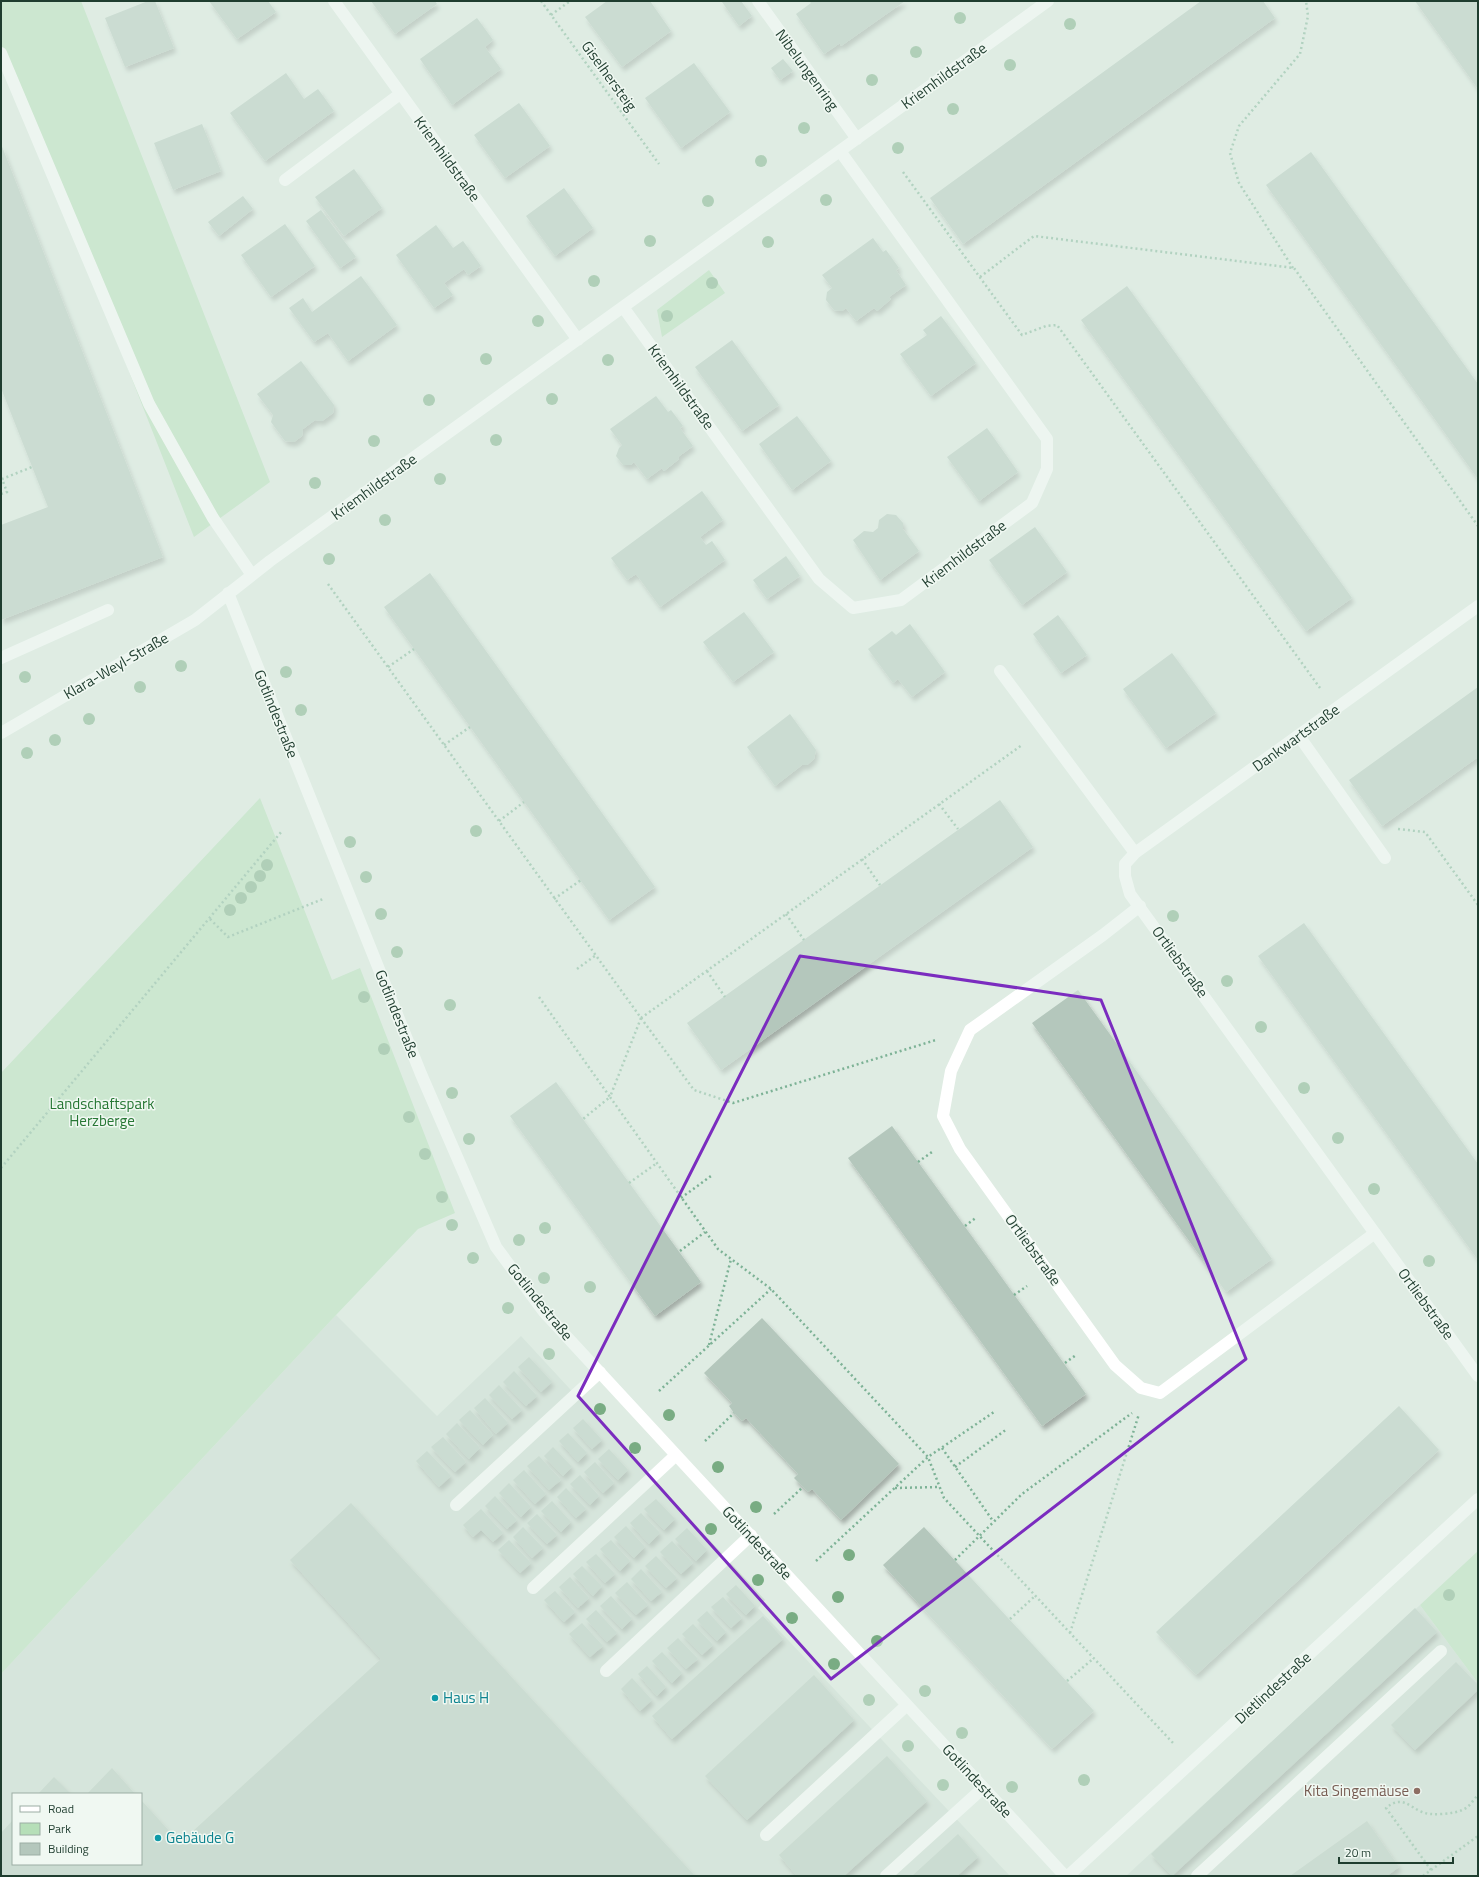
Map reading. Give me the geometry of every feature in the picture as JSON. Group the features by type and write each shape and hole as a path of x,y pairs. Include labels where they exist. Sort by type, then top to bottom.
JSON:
{"street":[{"name":"Kriemhildstraße","path":"334,1 578,340"},
{"name":"Nibelungenring","path":"758,1 857,139"},
{"name":"Kriemhildstraße","path":"228,593 252,574 1048,1"},
{"path":"1,53 149,404 213,518 252,574"},
{"path":"285,180 400,94"},
{"name":"Kriemhildstraße","path":"623,307 819,579 853,608 901,600 1032,503 1046,469 1047,439 840,151"},
{"name":"Klara-Weyl-Straße","path":"1,733 195,620 228,593"},
{"name":"Gotlindestraße","path":"228,593 421,1074 496,1247 544,1312 983,1788 1067,1876"},
{"name":"Dankwartstraße","path":"1125,876 1125,864 1134,853 1478,606"},
{"path":"1,658 108,610"},
{"path":"1000,671 1134,853"},
{"path":"1299,736 1385,858"},
{"name":"Ortliebstraße","path":"1125,876 1130,894 1478,1376"},
{"name":"Ortliebstraße","path":"1140,906 1103,935 970,1030 951,1071 943,1116 960,1149 1115,1365 1141,1388 1160,1393"},
{"path":"1160,1393 1375,1233"},
{"path":"456,1505 600,1372"},
{"path":"533,1588 676,1455"},
{"name":"Dietlindestraße","path":"1067,1876 1192,1763 1478,1499"},
{"path":"606,1672 751,1535"},
{"path":"1197,1876 1441,1651"},
{"path":"766,1835 907,1705"},
{"path":"886,1876 983,1788"}],"path":[{"name":"Giselhersteig","path":"541,1 659,164"},
{"path":"551,15 570,1"},
{"path":"1306,1 1308,16 1300,54 1240,126 1230,153 1239,182 1294,268 1478,526"},
{"path":"903,172 1022,335 1046,326 1058,325 1336,709"},
{"path":"980,277 1034,236 1294,268"},
{"path":"1,494 7,492 2,477 32,467"},
{"path":"328,584 554,899 694,1090 733,1103 970,1030"},
{"path":"388,667 414,649"},
{"path":"444,746 470,727"},
{"path":"583,1119 610,1097 641,1018 1043,730"},
{"path":"499,821 524,802"},
{"path":"940,804 958,830"},
{"path":"1375,844 1398,829 1426,832 1478,905"},
{"path":"1,1168 282,831"},
{"path":"862,860 880,885"},
{"path":"554,899 581,880"},
{"path":"210,919 228,937 312,903"},
{"path":"786,914 804,940"},
{"path":"577,969 596,955"},
{"path":"707,971 725,996"},
{"path":"539,997 718,1249 771,1289 928,1457 944,1498 1192,1763"},
{"path":"629,1183 656,1163"},
{"path":"681,1198 711,1176"},
{"path":"680,1251 705,1232"},
{"path":"708,1346 731,1259"},
{"path":"659,1392 771,1289"},
{"path":"955,1560 978,1535 1022,1494 1160,1393"},
{"path":"1070,1633 1142,1407"},
{"path":"816,1561 928,1457 994,1412"},
{"path":"705,1440 734,1413"},
{"path":"955,1467 1007,1429"},
{"path":"942,1448 993,1521"},
{"path":"774,1514 803,1487"},
{"path":"895,1488 939,1487"},
{"path":"1010,1619 1035,1596"},
{"path":"1068,1681 1094,1658"},
{"path":"1431,1870 1386,1808 1392,1803 1400,1802 1412,1805 1422,1812 1434,1815 1450,1813 1462,1810 1478,1795"},
{"path":"1423,1876 1478,1836"}],"highlighted area":[{"path":"800,956 1101,1000 1246,1359 831,1679 578,1396"}],"shaded area":[{"path":"336,1315 437,1416 521,1336 765,1600 758,1608 1010,1876 1,1876 1,1674"},
{"path":"1420,1605 1478,1683 1478,1876 1126,1876"}],"green space":[{"path":"1,1 81,1 270,482 194,537 1,46"},
{"path":"709,270 725,293 662,337 657,310"},
{"name":"Landschaftspark Herzberge","path":"260,798 332,980 360,968 455,1213 418,1229 1,1674 1,1073"},
{"path":"1478,1551 1478,1683 1420,1605"}],"building":[{"path":"148,1 155,1 174,48 125,67 105,18"},
{"path":"209,1 268,1 276,12 237,39"},
{"path":"371,1 435,1 437,4 395,34"},
{"path":"607,1 650,1 671,31 622,67 585,17"},
{"path":"741,1 752,16 739,26 722,2"},
{"path":"809,1 905,1 841,46 840,43 824,54 796,14 811,3"},
{"path":"1201,1 1263,1 1275,18 963,244 930,198"},
{"path":"1415,1 1478,1 1478,89"},
{"path":"477,18 493,40 485,47 501,69 452,105 420,59"},
{"path":"783,59 793,71 780,80 771,68"},
{"path":"694,63 730,112 681,148 645,98"},
{"path":"286,73 304,99 318,89 334,111 265,161 230,113"},
{"path":"519,103 550,146 505,178 474,135"},
{"path":"202,124 221,171 173,190 154,143"},
{"path":"1,144 163,557 1,620 1,525 48,507 1,388"},
{"path":"1311,152 1478,384 1478,479 1266,185"},
{"path":"354,169 382,208 344,236 315,197"},
{"path":"564,188 593,228 555,256 526,216"},
{"path":"243,196 253,209 219,236 208,222"},
{"path":"321,210 356,257 340,268 306,221"},
{"path":"285,224 315,266 271,297 241,255"},
{"path":"436,225 453,248 463,241 481,266 468,275 464,269 444,283 453,295 434,308 396,255"},
{"path":"873,238 883,252 886,250 899,268 896,270 906,285 889,297 891,299 877,311 874,308 856,321 846,308 842,311 834,310 826,300 827,292 832,288 822,275"},
{"path":"361,276 397,325 348,361 328,333 314,342 289,308 303,298 312,312"},
{"path":"1127,286 1352,598 1306,631 1081,320"},
{"path":"941,316 976,363 931,396 900,354 927,335 923,330"},
{"path":"732,340 779,405 742,431 695,367"},
{"path":"301,361 334,405 333,413 322,421 315,420 303,429 302,436 294,442 285,441 271,422 273,415 257,394"},
{"path":"656,396 668,412 671,410 683,426 680,428 693,446 678,457 679,459 664,471 662,468 647,479 634,462 631,465 623,465 616,456 622,445 610,429"},
{"path":"797,416 831,461 792,490 759,444"},
{"path":"987,428 1018,472 979,501 947,457"},
{"path":"702,491 723,520 700,537 706,545 712,541 725,560 660,607 636,574 627,580 611,558"},
{"path":"887,514 896,515 903,523 903,529 919,551 880,580 853,540 864,531 873,532 878,528 879,520"},
{"path":"1035,527 1067,572 1022,605 989,560"},
{"path":"786,556 800,576 767,599 753,580"},
{"path":"430,573 655,887 609,920 384,607"},
{"path":"744,612 774,652 733,682 703,642"},
{"path":"1058,615 1087,655 1061,673 1033,634"},
{"path":"910,624 945,672 912,697 898,679 893,683 868,649 892,631 896,635"},
{"path":"1172,653 1216,713 1166,748 1123,689"},
{"path":"1478,687 1478,757 1382,826 1349,780"},
{"path":"790,714 816,750 814,759 807,765 802,765 775,786 747,747"},
{"path":"1000,800 1033,847 721,1070 687,1023"},
{"path":"1304,923 1478,1164 1478,1260 1258,956"},
{"path":"1078,990 1272,1259 1226,1292 1032,1023"},
{"path":"556,1082 701,1282 655,1316 510,1116"},
{"path":"892,1126 1086,1394 1042,1426 848,1158"},
{"path":"762,1318 899,1464 841,1520 812,1489 808,1492 794,1478 798,1474 746,1418 742,1421 734,1413 729,1406 732,1403 704,1373"},
{"path":"529,1357 552,1382 541,1392 518,1367"},
{"path":"514,1371 537,1396 526,1406 503,1382"},
{"path":"499,1385 522,1410 512,1419 489,1395"},
{"path":"485,1398 508,1423 496,1434 474,1408"},
{"path":"1399,1406 1439,1450 1196,1675 1156,1632"},
{"path":"470,1410 493,1435 483,1445 459,1420"},
{"path":"583,1419 602,1440 592,1449 573,1428"},
{"path":"457,1423 480,1448 469,1459 446,1434"},
{"path":"568,1433 587,1453 578,1462 559,1441"},
{"path":"443,1437 466,1462 455,1472 431,1447"},
{"path":"553,1447 572,1467 563,1476 544,1456"},
{"path":"609,1449 628,1470 618,1480 598,1459"},
{"path":"427,1451 451,1476 439,1487 416,1461"},
{"path":"539,1456 561,1480 549,1490 527,1466"},
{"path":"595,1462 614,1483 603,1493 584,1472"},
{"path":"524,1470 546,1494 535,1504 513,1480"},
{"path":"580,1475 599,1496 590,1505 570,1484"},
{"path":"509,1483 531,1507 521,1517 499,1493"},
{"path":"566,1488 586,1509 576,1518 557,1497"},
{"path":"495,1496 517,1520 507,1529 485,1506"},
{"path":"656,1499 675,1519 664,1530 644,1509"},
{"path":"552,1501 571,1522 561,1532 541,1511"},
{"name":"Haus H","path":"351,1503 695,1876 1,1876 1,1833 12,1821 12,1865 142,1865 142,1801 180,1843 381,1659 290,1560"},
{"path":"481,1509 503,1533 493,1542 481,1530 473,1537 463,1525"},
{"path":"641,1513 660,1533 649,1544 630,1523"},
{"path":"537,1514 557,1535 547,1544 527,1523"},
{"path":"626,1526 645,1547 634,1558 614,1537"},
{"path":"523,1527 543,1548 532,1558 513,1537"},
{"path":"924,1527 1094,1711 1052,1749 883,1565"},
{"path":"687,1528 707,1550 696,1561 675,1539"},
{"path":"509,1540 531,1563 520,1573 498,1550"},
{"path":"611,1540 630,1561 620,1571 600,1549"},
{"path":"672,1541 693,1563 681,1574 660,1552"},
{"path":"596,1554 615,1574 605,1583 586,1562"},
{"path":"656,1556 677,1578 666,1588 645,1566"},
{"path":"582,1566 602,1586 593,1596 573,1574"},
{"path":"641,1569 662,1592 651,1601 631,1579"},
{"path":"570,1577 589,1598 578,1608 559,1587"},
{"path":"627,1582 648,1605 636,1615 615,1593"},
{"path":"736,1585 755,1606 746,1615 726,1594"},
{"path":"555,1591 575,1612 564,1622 544,1600"},
{"path":"611,1596 632,1619 622,1629 600,1606"},
{"path":"723,1597 742,1618 731,1628 711,1607"},
{"path":"1415,1608 1437,1632 1172,1876 1151,1854"},
{"path":"596,1610 617,1633 607,1642 586,1619"},
{"path":"707,1611 726,1632 717,1641 697,1620"},
{"path":"763,1616 783,1639 672,1739 652,1716"},
{"path":"582,1623 603,1646 590,1657 569,1634"},
{"path":"693,1624 713,1645 702,1655 682,1634"},
{"path":"678,1638 698,1659 686,1669 667,1648"},
{"path":"662,1652 682,1673 672,1683 652,1661"},
{"path":"1456,1662 1478,1685 1478,1690 1415,1750 1391,1725"},
{"path":"647,1666 666,1687 657,1696 638,1674"},
{"path":"814,1675 854,1720 747,1820 705,1776"},
{"path":"632,1678 652,1700 640,1711 621,1689"},
{"path":"887,1756 927,1801 844,1876 797,1876 779,1855"},
{"path":"112,1768 134,1793 88,1793"},
{"path":"54,1777 70,1793 39,1793"},
{"path":"1367,1821 1399,1867 1387,1876 1290,1876"},
{"path":"958,1834 978,1857 957,1876 912,1876"}],"place":[{"name":"Haus H","path":"435,1698"},
{"name":"Kita Singemäuse","path":"1417,1791"},
{"name":"Gebäude G","path":"158,1838"}]}
